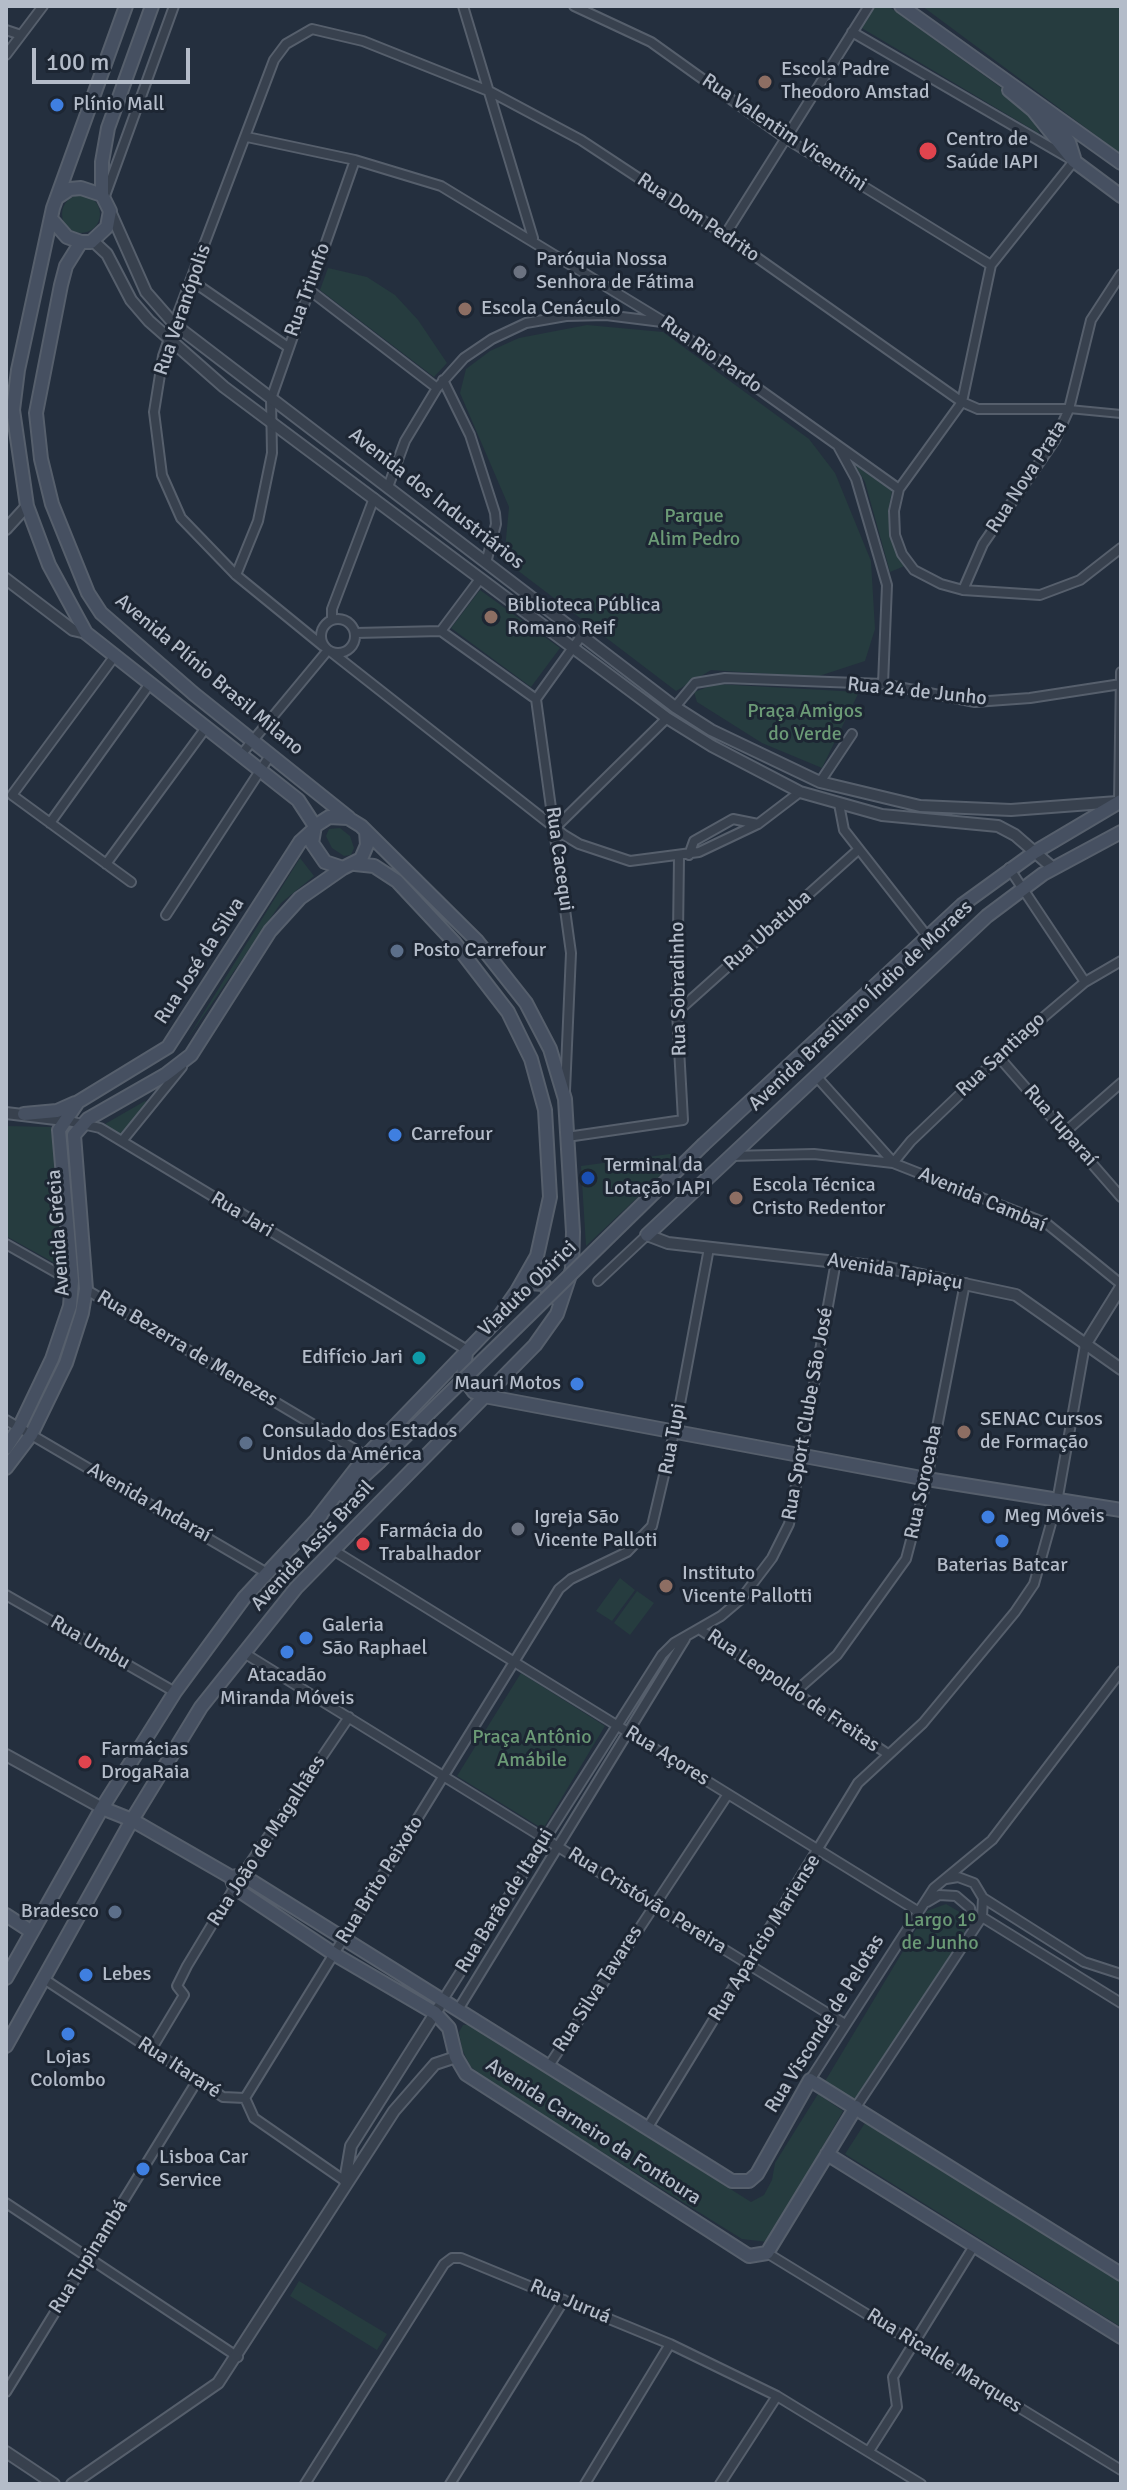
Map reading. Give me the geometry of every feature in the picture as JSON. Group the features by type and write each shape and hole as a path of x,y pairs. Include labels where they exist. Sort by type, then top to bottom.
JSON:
{"main road":[{"name":"Avenida Plínio Brasil Milano","path":"126,6 58,197 10,407 27,506 54,577 86,633 111,662 149,685 202,734 240,756 298,800 313,829"},
{"path":"110,211 103,196 102,162 108,128 152,6"},
{"path":"901,6 1039,101 1121,163"},
{"path":"979,59 990,74 1033,110 1074,161 1121,196"},
{"path":"1039,101 1073,149 1074,161"},
{"path":"58,197 70,189 81,188 103,196"},
{"name":"Avenida Plínio Brasil Milano","path":"110,211 107,227 87,241 66,266 48,336 36,413 37,436 63,534 101,613 352,820"},
{"name":"Avenida dos Industriários","path":"53,221 67,237 87,241"},
{"path":"86,633 101,613"},
{"name":"Avenida Brasiliano Índio de Moraes","path":"704,1144 927,936 1009,868 1120,802"},
{"path":"484,1396 535,1345 557,1314 572,1269 573,1232 565,1099 550,1049 526,1003 477,941 366,831 352,820 329,817 313,829 312,843 320,857 332,866 386,872 454,942 508,1012 531,1059 545,1110 550,1197 537,1256 517,1291 467,1350 462,1367 463,1377 474,1392 484,1396 927,1479 1121,1510"},
{"name":"Rua José da Silva","path":"64,1120 78,1102 168,1047 300,842 313,829"},
{"path":"349,866 367,845 366,831"},
{"name":"Avenida Brasiliano Índio de Moraes","path":"647,1235 815,1075 1022,888 1121,832"},
{"name":"Rua José da Silva","path":"83,1124 165,1075 191,1055 270,931 300,898 349,866"},
{"path":"24,1114 57,1111 78,1102"},
{"name":"Avenida Grécia","path":"6,1448 25,1431 68,1316 72,1281 58,1142 64,1120"},
{"name":"Avenida Grécia","path":"6,1468 73,1346 86,1289 72,1141 83,1124"},
{"name":"Viaduto Obirici","path":"379,1462 704,1144"},
{"path":"517,1291 529,1283 549,1288 557,1299 557,1314"},
{"name":"Avenida Assis Brasil","path":"317,1519 366,1456 467,1350"},
{"name":"Avenida Assis Brasil","path":"6,2046 182,1736 296,1588 484,1396"},
{"name":"Avenida Assis Brasil","path":"6,1978 102,1808 175,1692 267,1573 317,1519 379,1462"},
{"name":"Avenida Carneiro da Fontoura","path":"102,1808 132,1820 444,1998 732,2181 749,2181"},
{"name":"Avenida Carneiro da Fontoura","path":"236,1880 334,1954 435,2013 449,2028 456,2057 466,2074 486,2089 749,2256 767,2253"},
{"path":"6,1915 32,1932"},
{"path":"810,2080 1121,2274"},
{"name":"Rua Visconde de Pelotas","path":"749,2181 763,2164 810,2080"},
{"path":"767,2253 856,2107"},
{"path":"827,2154 1121,2337"}],"street":[{"path":"6,55 43,6"},
{"path":"103,196 174,6"},
{"path":"463,6 533,238"},
{"name":"Rua Valentim Vicentini","path":"574,6 651,42 785,138 991,265"},
{"path":"725,235 869,6"},
{"name":"Rua Dom Pedrito","path":"274,60 286,44 299,34 312,29 332,31 491,92 581,140 725,235 962,402 978,409 1069,409 1121,414"},
{"path":"6,30 21,35"},
{"path":"852,32 1074,161 991,265 962,402 899,489 894,511 895,535 902,554 914,570 963,590 1040,595 1080,580 1121,548"},
{"name":"Rua Veranópolis","path":"274,60 168,341 154,412 162,475 181,518 236,575 579,844 630,861 684,856 758,824 800,792"},
{"name":"Rua Rio Pardo","path":"247,137 355,160 441,186 533,238 666,323 899,489"},
{"name":"Rua Triunfo","path":"236,575 258,521 272,453 271,399 355,160"},
{"name":"Avenida dos Industriários","path":"110,211 146,292 174,324 697,721 785,769 845,789 920,806 995,810 1120,802"},
{"name":"Avenida dos Industriários","path":"87,241 107,254 131,300 168,341 272,423 667,718 800,792 882,815 998,826 1053,868"},
{"name":"Rua Nova Prata","path":"963,590 983,544 1055,440 1069,409 1091,320 1121,274"},
{"path":"192,281 288,347"},
{"path":"308,289 440,384 470,435 495,513 496,524 486,563"},
{"path":"388,487 405,441 440,384 464,358 526,323 606,315 666,323"},
{"path":"837,444 856,479 887,585 883,684"},
{"path":"332,620 332,609 374,498"},
{"path":"6,529 27,506"},
{"path":"418,532 428,518"},
{"path":"6,579 73,630 86,633"},
{"path":"441,631 480,579"},
{"path":"327,649 323,628 332,620 347,621 356,633"},
{"path":"356,633 441,631 536,699 582,635"},
{"path":"327,649 347,651 356,633"},
{"path":"240,756 327,649"},
{"path":"111,662 12,793 13,797 131,882"},
{"path":"1120,802 1121,672"},
{"name":"Rua 24 de Junho","path":"675,707 695,683 725,678 883,684 975,702 1030,698 1120,684"},
{"path":"50,823 149,685"},
{"name":"Rua Cacequi","path":"536,699 571,953 565,1099"},
{"path":"555,828 667,718"},
{"path":"690,732 697,721"},
{"path":"106,864 202,734"},
{"path":"820,782 852,734"},
{"path":"166,915 271,754"},
{"path":"845,789 839,804 840,821 858,850 927,936"},
{"path":"684,856 694,841 733,819 758,824"},
{"name":"Rua Ubatuba","path":"677,1012 858,850"},
{"name":"Rua Sobradinho","path":"567,1137 683,1120 677,1012 684,856"},
{"path":"1009,868 1085,982"},
{"name":"Rua Santiago","path":"893,1163 911,1141 998,1056 1085,982 1121,961"},
{"name":"Rua José da Silva","path":"122,1141 191,1055"},
{"name":"Rua Tuparaí","path":"998,1056 1121,1197"},
{"path":"815,1075 893,1163"},
{"path":"1065,1132 1121,1083"},
{"name":"Rua Jari","path":"6,1113 100,1128 467,1350"},
{"name":"Avenida Cambaí","path":"729,1156 814,1154 893,1163 1046,1223 1121,1286"},
{"path":"598,1281 647,1235"},
{"name":"Avenida Tapiaçu","path":"647,1235 668,1243 836,1261 965,1283 1024,1299 1121,1369"},
{"name":"Rua Bezerra de Menezes","path":"6,1244 366,1456"},
{"name":"Rua Tupi","path":"514,1662 564,1583 627,1552 646,1535 657,1516 709,1248"},
{"name":"Rua Sport Clube São José","path":"699,1629 741,1599 772,1558 789,1524 836,1261"},
{"name":"Rua Sorocaba","path":"796,1691 837,1655 899,1570 911,1546 965,1283"},
{"path":"1085,1345 1121,1286"},
{"name":"Rua Aparício Mariense","path":"648,2127 858,1783 923,1723 1015,1612 1038,1574 1057,1502 1085,1345"},
{"name":"Avenida Andaraí","path":"6,1420 267,1573"},
{"name":"Rua Açores","path":"333,1550 819,1850 922,1908"},
{"name":"Rua Umbu","path":"6,1595 175,1692"},
{"name":"Rua Barão de Itaqui","path":"345,2181 351,2146 616,1724 662,1655 699,1629"},
{"name":"Rua Leopoldo de Freitas","path":"699,1629 888,1754"},
{"name":"Rua Barão de Itaqui","path":"459,2008 626,1731 688,1635"},
{"name":"Rua Cristóvão Pereira","path":"244,1653 845,2024"},
{"name":"Rua Brito Peixoto","path":"245,2098 514,1662"},
{"name":"Rua Visconde de Pelotas","path":"810,2080 941,1882 992,1840 1121,1671"},
{"name":"Rua João de Magalhães","path":"151,2050 184,1995 177,1986 187,1966 236,1880 349,1717"},
{"path":"6,1755 102,1808"},
{"name":"Rua Silva Tavares","path":"550,2064 728,1794"},
{"path":"941,1882 966,1879 983,1898 1084,1962 1121,1974"},
{"path":"922,1908 939,1895 964,1901 973,1916 972,1933"},
{"path":"856,2107 982,1917 983,1898"},
{"path":"496,1915 510,1923"},
{"path":"982,1917 1121,2003"},
{"name":"Rua Itararé","path":"44,1979 223,2097 245,2098 254,2118 345,2181"},
{"name":"Rua Barão de Itaqui","path":"72,2484 213,2388 238,2357 345,2181 366,2156 394,2111 435,2064 456,2057"},
{"name":"Rua Tupinambá","path":"6,2392 197,2081"},
{"path":"351,2146 366,2156"},
{"path":"6,2203 238,2357"},
{"path":"869,2451 897,2407 893,2377 974,2246"},
{"name":"Rua Ricalde Marques","path":"767,2253 1121,2470"},
{"name":"Rua Juruá","path":"305,2484 444,2264 452,2258 461,2258 670,2344 777,2396 921,2484"},
{"path":"450,2484 564,2300"},
{"path":"585,2484 670,2344"},
{"path":"720,2484 777,2396"},
{"path":"6,2452 54,2484"}],"green space":[{"path":"873,6 888,6 1025,105 1040,134 860,27"},
{"path":"922,6 1121,6 1121,154"},
{"path":"81,195 94,201 100,214 94,227 81,233 68,227 62,214 68,201"},
{"path":"328,268 367,277 395,295 418,320 447,363 434,377 320,290"},
{"name":"Parque Alim Pedro","path":"587,325 663,332 809,439 835,473 871,561 875,629 865,661 816,677 711,670 676,691 504,560 509,507 460,393 466,369 490,351 519,338"},
{"path":"855,465 892,491 888,512 891,537 907,565 890,572 865,482"},
{"path":"480,590 560,648 531,687 451,628"},
{"name":"Praça Amigos do Verde","path":"716,684 859,692 822,768 762,743 697,702 694,692"},
{"path":"340,828 350,836 354,848 351,855 344,856 332,848 326,836 329,829"},
{"path":"300,858 314,876 281,903 186,1041"},
{"path":"145,1101 148,1104 122,1135 105,1127 105,1124"},
{"path":"6,1126 51,1127 65,1262 60,1266 6,1236"},
{"path":"677,1153 676,1161 586,1246 581,1166"},
{"path":"620,1578 635,1590 612,1621 596,1611"},
{"path":"637,1591 654,1603 630,1635 614,1623"},
{"name":"Praça Antônio Amábile","path":"521,1673 605,1726 543,1829 457,1776"},
{"name":"Largo 1º de Junho","path":"946,1904 963,1914 965,1934 855,2100 824,2083 927,1911"},
{"path":"463,2025 470,2025 751,2202 764,2195 772,2180 775,2163 818,2094 843,2111 768,2242 742,2239 488,2081 470,2066 462,2049 459,2032"},
{"path":"865,2123 1121,2281 1121,2327 845,2154"},
{"path":"299,2281 387,2334 377,2350 290,2296"}],"place":[{"name":"Escola Padre Theodoro Amstad","path":"765,82"},
{"name":"Plínio Mall","path":"57,105"},
{"name":"Centro de Saúde IAPI","path":"928,151"},
{"name":"Paróquia Nossa Senhora de Fátima","path":"520,272"},
{"name":"Escola Cenáculo","path":"465,309"},
{"name":"Biblioteca Pública Romano Reif","path":"491,617"},
{"name":"Posto Carrefour","path":"397,951"},
{"name":"Carrefour","path":"395,1135"},
{"name":"Terminal da Lotação IAPI","path":"588,1178"},
{"name":"Escola Técnica Cristo Redentor","path":"736,1198"},
{"name":"Edifício Jari","path":"419,1358"},
{"name":"Mauri Motos","path":"577,1384"},
{"name":"SENAC Cursos de Formação","path":"964,1432"},
{"name":"Consulado dos Estados Unidos da América","path":"246,1443"},
{"name":"Meg Móveis","path":"988,1517"},
{"name":"Igreja São Vicente Palloti","path":"518,1529"},
{"name":"Baterias Batcar","path":"1002,1541"},
{"name":"Farmácia do Trabalhador","path":"363,1544"},
{"name":"Instituto Vicente Pallotti","path":"666,1586"},
{"name":"Galeria São Raphael","path":"306,1638"},
{"name":"Atacadão Miranda Móveis","path":"287,1652"},
{"name":"Farmácias DrogaRaia","path":"85,1762"},
{"name":"Bradesco","path":"115,1912"},
{"name":"Lebes","path":"86,1975"},
{"name":"Lojas Colombo","path":"68,2034"},
{"name":"Lisboa Car Service","path":"143,2169"}]}
